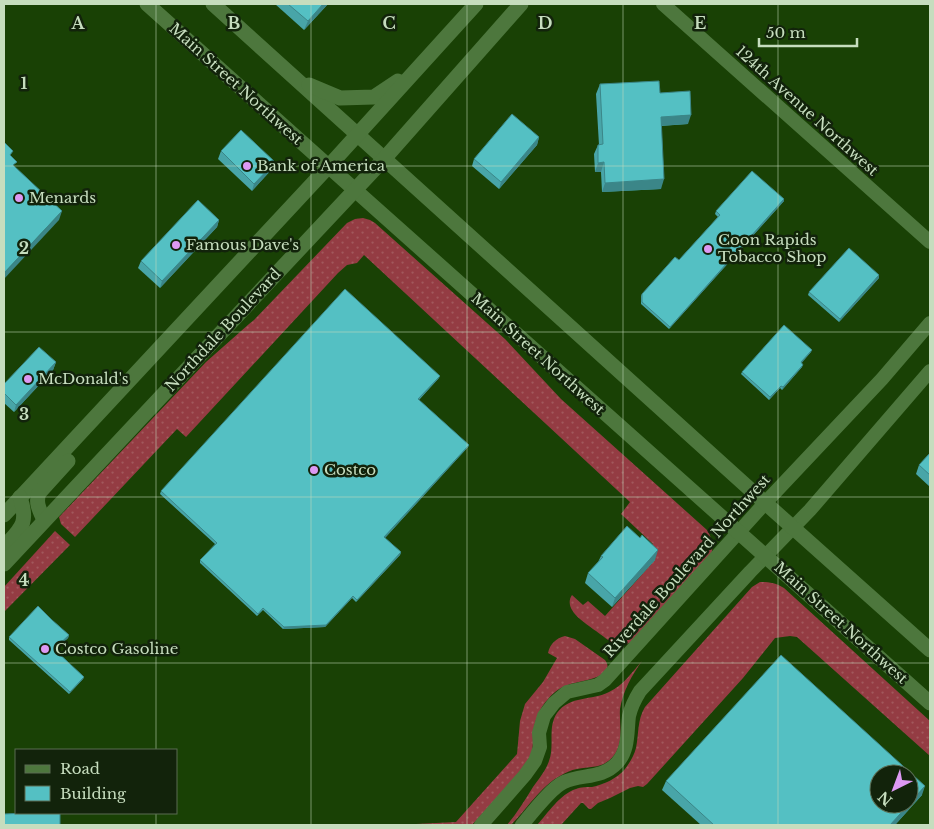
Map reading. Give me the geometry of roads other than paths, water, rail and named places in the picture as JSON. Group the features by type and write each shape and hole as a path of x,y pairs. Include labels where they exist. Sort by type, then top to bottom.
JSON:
{"main road":[{"name":"Main Street Northwest","path":"147,4 930,703"},
{"path":"213,4 930,650"},
{"path":"4,515 328,167 476,4"},
{"name":"Northdale Boulevard","path":"4,564 384,159 521,4"},
{"path":"297,80 340,98 374,97 416,69"},
{"path":"44,520 38,506 37,499 39,493 79,449 83,442 83,430"},
{"path":"4,547 23,524 24,516 20,497"}],"street":[{"name":"124th Avenue Northwest","path":"662,4 930,242"},
{"name":"Riverdale Boulevard Northwest","path":"481,825 535,761 540,748 539,733 544,716 554,703 567,692 598,685 605,680 765,503 882,380 930,323"},
{"path":"522,825 562,782 605,773 618,762 626,747 630,714 640,691 765,555 810,510 930,371"}],"place":[{"name":"Bank of America","path":"247,166"},
{"name":"Menards","path":"19,198"},
{"name":"Famous Dave's","path":"176,245"},
{"name":"Coon Rapids Tobacco Shop","path":"708,249"},
{"name":"McDonald's","path":"28,379"},
{"name":"Costco","path":"314,470"},
{"name":"Costco Gasoline","path":"45,649"}]}
